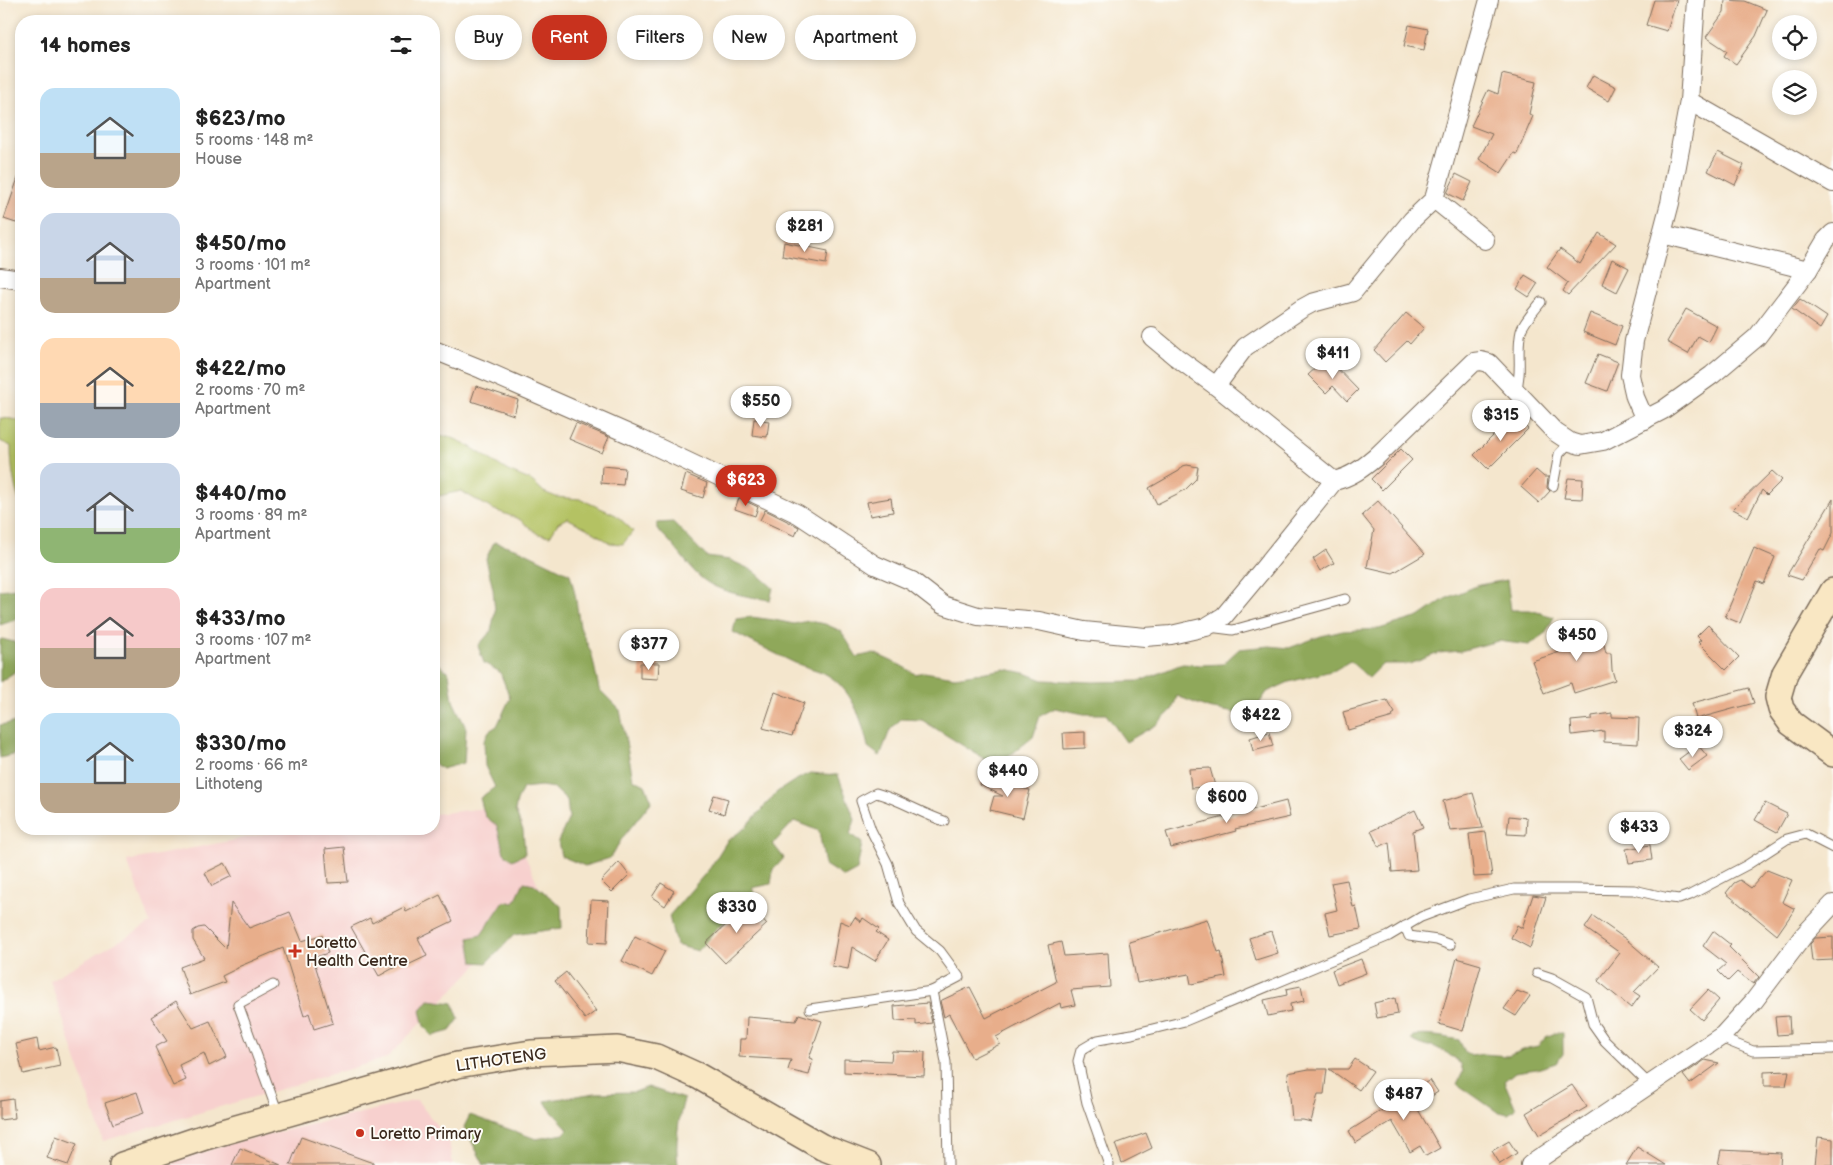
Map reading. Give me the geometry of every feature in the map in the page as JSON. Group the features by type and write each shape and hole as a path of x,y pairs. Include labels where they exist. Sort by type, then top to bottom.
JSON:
{"main road":[{"path":"1833,591 1785,673 1778,696 1781,708 1792,723 1833,754"},
{"name":"LITHOTENG","path":"122,1165 205,1138 457,1065 531,1053 617,1049 656,1057 698,1076 822,1146 859,1163 868,1165"}],"street":[{"path":"1216,386 1245,347 1261,336 1312,302 1353,292 1412,220 1434,199 1489,0"},
{"path":"1645,420 1635,397 1630,375 1634,341 1670,203 1689,101 1696,0"},
{"path":"1689,101 1833,184"},
{"path":"1434,199 1486,240"},
{"path":"440,352 638,438 798,514 875,565 912,581 943,605 978,616 1039,621 1084,631 1145,637 1171,635 1206,627 1224,616 1334,481 1345,478 1359,470 1376,457 1474,362 1481,360 1489,362 1555,432 1570,442 1580,445 1603,441 1663,410 1712,375 1757,337 1808,270 1826,240 1833,233"},
{"path":"1662,234 1808,270"},
{"path":"0,277 15,279"},
{"path":"1152,337 1334,481"},
{"path":"1530,1165 1723,1035 1754,1001 1804,935 1833,904"}],"lane":[{"path":"1516,390 1520,380 1519,345 1522,329 1541,302"},
{"path":"1553,486 1559,454 1570,442"},
{"path":"1206,627 1233,630 1345,599"},
{"path":"810,1009 932,992 959,977 940,951 916,931 899,903 888,864 871,830 861,801 876,793 893,798 924,814 944,821"},
{"path":"1109,1165 1087,1103 1078,1061 1081,1050 1098,1040 1185,1021 1389,936 1421,917 1469,899 1514,889 1634,890 1679,899 1747,865 1787,839 1806,834 1833,848"},
{"path":"1405,926 1409,936 1437,940 1450,945"},
{"path":"1537,972 1586,997 1593,1024 1605,1041 1649,1084"},
{"path":"273,985 238,1004 279,1116"},
{"path":"932,992 946,1062 948,1165"},
{"path":"1723,1035 1728,1041 1753,1051 1833,1049"}],"shaded area":[{"name":"Loretto Health Centre","path":"503,806 543,896 387,1058 103,1141 50,980 151,923 127,861 259,835 440,835 440,813"},
{"name":"Loretto Primary","path":"417,1100 449,1141 453,1165 168,1165 224,1145"}],"green space":[{"path":"0,418 15,420 15,487 11,446 0,441"},
{"path":"448,436 466,444 508,471 532,481 544,492 556,497 580,499 616,515 633,531 623,544 610,543 567,518 558,523 550,536 538,534 519,519 492,509 461,491 440,496 440,437"},
{"path":"673,522 707,557 730,560 754,571 773,588 770,600 729,592 701,578 657,530 657,523"},
{"path":"494,542 521,550 570,574 580,627 592,655 599,689 620,710 633,779 645,785 652,801 623,837 610,858 585,866 561,856 558,841 569,818 567,800 554,788 541,786 523,788 515,811 523,830 525,854 512,860 504,853 497,826 485,816 480,798 495,787 485,766 484,741 489,731 497,726 510,698 500,672 484,663 478,646 491,631 495,612 493,589 486,559"},
{"path":"1507,580 1511,610 1530,610 1554,617 1545,634 1529,645 1498,641 1460,651 1439,653 1410,664 1383,664 1369,678 1350,661 1335,670 1289,682 1267,692 1251,716 1208,708 1177,696 1172,710 1156,725 1126,742 1106,714 1084,714 1055,708 1040,716 1033,737 1003,761 986,760 922,720 901,719 890,730 880,756 868,747 863,726 854,705 849,696 834,679 824,673 795,663 733,632 736,619 751,617 794,624 808,621 825,624 841,631 857,657 874,653 915,674 924,672 955,677 1005,669 1025,673 1043,680 1140,681 1182,664 1223,664 1239,649 1269,646 1289,648 1321,636 1343,631 1379,629 1419,617 1445,599 1479,585"},
{"path":"15,588 15,620 0,625 0,590"},
{"path":"0,640 15,644 15,672 0,682"},
{"path":"440,665 449,673 453,701 466,728 464,763 442,769 440,768"},
{"path":"15,722 15,754 0,758 0,725"},
{"path":"810,773 838,775 855,820 850,834 862,843 857,870 844,877 825,865 819,831 794,821 773,844 784,858 773,870 771,884 752,888 756,896 716,929 698,951 676,945 669,916 710,868 727,841 745,828 777,792"},
{"path":"524,882 534,884 561,906 562,928 514,935 487,963 473,962 469,938 481,935 504,901 514,903"},
{"path":"429,1000 453,1003 459,1019 450,1031 432,1036 424,1026 420,1011"},
{"path":"1555,1033 1563,1033 1563,1054 1556,1063 1537,1069 1515,1072 1504,1081 1516,1109 1508,1114 1496,1111 1457,1084 1463,1072 1461,1064 1447,1053 1433,1046 1424,1046 1411,1040 1414,1036 1442,1037 1459,1040 1465,1052 1471,1056 1483,1054 1508,1056 1538,1046 1546,1037"},
{"path":"648,1087 684,1099 678,1132 678,1165 484,1165 464,1127 470,1115 536,1139 564,1134 568,1129 552,1112 545,1101 595,1093 635,1092"}],"building":[{"path":"1654,0 1677,0 1667,31 1646,25"},
{"path":"1725,0 1745,1 1767,10 1756,36 1736,64 1724,56 1727,51 1706,37 1724,12"},
{"path":"1409,25 1428,29 1424,50 1404,46"},
{"path":"1502,74 1536,82 1529,114 1533,116 1517,154 1514,153 1501,173 1479,159 1492,134 1471,126 1488,90 1498,94"},
{"path":"1593,75 1616,87 1609,101 1586,88"},
{"path":"1718,152 1744,165 1735,185 1708,171"},
{"path":"1456,174 1472,182 1463,201 1447,193"},
{"path":"15,187 15,223 4,219"},
{"path":"1599,233 1616,244 1568,295 1563,291 1568,283 1547,267 1560,249 1580,264"},
{"path":"784,242 828,251 826,264 782,256"},
{"path":"1612,259 1629,268 1617,292 1602,284"},
{"path":"1525,275 1538,283 1529,297 1517,289"},
{"path":"1800,299 1827,317 1820,329 1792,309"},
{"path":"1686,309 1717,326 1709,342 1698,336 1688,354 1667,342"},
{"path":"1406,313 1424,328 1410,344 1407,341 1385,362 1374,350"},
{"path":"1590,313 1622,326 1615,345 1583,332"},
{"path":"1598,354 1618,362 1607,391 1586,383"},
{"path":"1327,358 1358,390 1347,401 1333,386 1326,393 1308,375"},
{"path":"476,386 518,400 514,415 471,401"},
{"path":"1514,415 1528,429 1488,469 1474,455"},
{"path":"754,419 769,421 767,437 752,435"},
{"path":"576,423 609,437 602,453 569,439"},
{"path":"1401,449 1412,460 1382,490 1371,479"},
{"path":"1187,465 1198,467 1196,479 1185,490 1157,504 1149,488"},
{"path":"602,466 625,468 623,485 601,483"},
{"path":"1536,470 1544,477 1548,477 1547,488 1550,491 1539,503 1521,487"},
{"path":"1772,471 1782,480 1767,495 1762,490 1748,517 1733,509"},
{"path":"686,474 707,483 703,498 681,491"},
{"path":"1568,478 1583,479 1582,499 1564,498"},
{"path":"739,498 758,507 755,516 735,509"},
{"path":"891,498 893,512 870,516 867,502"},
{"path":"1833,499 1833,533 1824,551 1820,549 1802,580 1787,575"},
{"path":"1378,501 1425,554 1393,573 1367,567 1374,530 1362,515"},
{"path":"765,510 799,527 795,536 760,520"},
{"path":"1754,548 1775,557 1764,584 1757,581 1740,623 1725,617"},
{"path":"1326,550 1334,563 1320,571 1313,559"},
{"path":"1599,624 1606,653 1611,653 1612,670 1615,680 1574,693 1571,683 1544,693 1532,661 1566,650 1561,628 1574,625 1575,630"},
{"path":"1708,625 1739,657 1726,670 1698,642 1701,640 1697,636"},
{"path":"640,663 659,663 658,679 640,678"},
{"path":"1749,688 1754,703 1696,719 1692,703"},
{"path":"775,692 804,703 792,736 763,728"},
{"path":"1387,700 1395,713 1392,715 1393,717 1348,730 1343,712"},
{"path":"1612,713 1612,717 1639,718 1638,744 1604,742 1604,731 1572,735 1571,721 1592,719 1592,716"},
{"path":"1085,732 1085,748 1064,749 1063,733"},
{"path":"1269,732 1273,746 1253,751 1250,738"},
{"path":"1698,745 1707,756 1688,770 1679,759"},
{"path":"1210,768 1215,786 1191,788 1189,769"},
{"path":"982,779 1030,790 1023,818 990,810 994,796 1003,796 980,785"},
{"path":"1473,793 1483,828 1450,831 1443,801"},
{"path":"714,795 728,799 724,814 709,809"},
{"path":"1286,801 1290,817 1235,829 1236,831 1171,848 1166,832"},
{"path":"1765,803 1787,814 1777,832 1755,820"},
{"path":"1415,810 1423,827 1413,831 1417,870 1392,872 1389,842 1379,847 1371,831"},
{"path":"1509,816 1527,818 1526,835 1507,834"},
{"path":"1486,832 1492,876 1474,877 1469,834"},
{"path":"1650,845 1652,860 1629,863 1626,849"},
{"path":"344,847 348,882 328,883 325,849"},
{"path":"619,862 629,875 612,892 601,881"},
{"path":"225,863 232,876 212,886 205,873"},
{"path":"1767,870 1792,880 1782,902 1795,909 1777,935 1726,893 1734,883 1740,880 1751,888"},
{"path":"1347,880 1353,907 1356,906 1361,929 1330,935 1325,913 1337,910 1331,883"},
{"path":"661,883 674,891 665,906 652,897"},
{"path":"440,895 453,921 418,938 427,956 410,964 408,960 379,976 351,927 370,918 372,923 404,907 406,912"},
{"path":"1533,895 1546,897 1530,948 1511,938 1517,925 1522,928"},
{"path":"591,900 609,901 607,943 589,942"},
{"path":"231,903 249,928 290,912 302,941 322,935 328,953 313,958 333,1023 314,1029 309,1013 304,1016 283,948 238,967 222,976 225,982 190,995 180,967 204,958 193,940 193,931 204,927 226,949"},
{"path":"749,904 767,924 725,963 706,943"},
{"path":"1593,916 1627,940 1658,967 1634,992 1640,996 1631,1008 1598,981 1620,953 1585,928"},
{"path":"855,917 861,922 863,918 879,929 876,932 888,940 875,961 852,947 848,969 832,966 840,921 850,925"},
{"path":"1207,919 1218,952 1221,951 1226,977 1191,984 1189,974 1137,983 1129,942"},
{"path":"1271,931 1278,953 1256,960 1249,938"},
{"path":"1713,931 1731,945 1729,947 1759,977 1753,984 1737,972 1728,981 1718,971 1726,964 1703,946"},
{"path":"635,936 665,951 652,976 622,961"},
{"path":"1833,937 1833,960 1812,961 1810,944 1815,938"},
{"path":"1061,942 1064,956 1108,953 1110,987 1071,990 1075,1005 1061,1008 1060,1003 996,1037 1000,1044 972,1058 949,1014 944,1017 940,1001 970,987 986,1018 1056,982 1048,945"},
{"path":"1457,958 1481,965 1463,1031 1439,1024"},
{"path":"1361,959 1366,973 1337,984 1332,970"},
{"path":"566,972 596,1011 585,1019 555,981"},
{"path":"1301,986 1304,1001 1290,1004 1291,1011 1268,1016 1264,1000 1287,995 1286,989"},
{"path":"1708,990 1719,1000 1702,1020 1690,1009"},
{"path":"1517,991 1530,996 1516,1016 1504,1009"},
{"path":"1395,998 1398,1014 1377,1018 1374,1003"},
{"path":"176,1001 193,1028 210,1021 227,1057 209,1066 204,1053 179,1065 186,1080 173,1086 155,1047 167,1041 151,1017"},
{"path":"928,1003 932,1023 916,1025 916,1020 895,1021 894,1006"},
{"path":"799,1014 822,1021 809,1058 813,1059 809,1075 788,1070 791,1060 739,1057 740,1039 746,1039 747,1017 796,1021"},
{"path":"1789,1016 1790,1034 1777,1035 1775,1017"},
{"path":"37,1039 39,1051 56,1047 60,1066 23,1074 16,1044"},
{"path":"892,1051 925,1052 924,1076 844,1072 844,1059 891,1061"},
{"path":"1355,1059 1373,1071 1359,1090 1329,1069 1348,1069"},
{"path":"1705,1060 1719,1063 1690,1084 1683,1075"},
{"path":"1309,1069 1327,1069 1324,1094 1318,1094 1311,1122 1292,1120 1288,1073"},
{"path":"1789,1071 1786,1086 1764,1086 1764,1072"},
{"path":"1430,1080 1438,1092 1416,1106 1440,1148 1426,1156 1420,1146 1410,1152 1392,1121 1356,1143 1349,1131"},
{"path":"1572,1085 1587,1107 1539,1135 1526,1113"},
{"path":"137,1092 144,1113 113,1124 105,1103"},
{"path":"13,1099 15,1118 0,1120 0,1101"},
{"path":"1146,1133 1152,1148 1122,1163 1115,1144"},
{"path":"56,1136 77,1144 68,1165 47,1158"},
{"path":"301,1137 373,1163 373,1165 290,1165"},
{"path":"1818,1137 1833,1139 1833,1165 1815,1165"},
{"path":"1509,1141 1517,1153 1500,1164 1492,1151"},
{"path":"1637,1147 1666,1165 1626,1165"},
{"path":"240,1148 281,1165 232,1165"},
{"path":"1721,1150 1781,1153 1780,1165 1718,1165"}],"place":[{"name":"Loretto Health Centre","path":"295,951"},
{"name":"Loretto Primary","path":"360,1133"}]}
